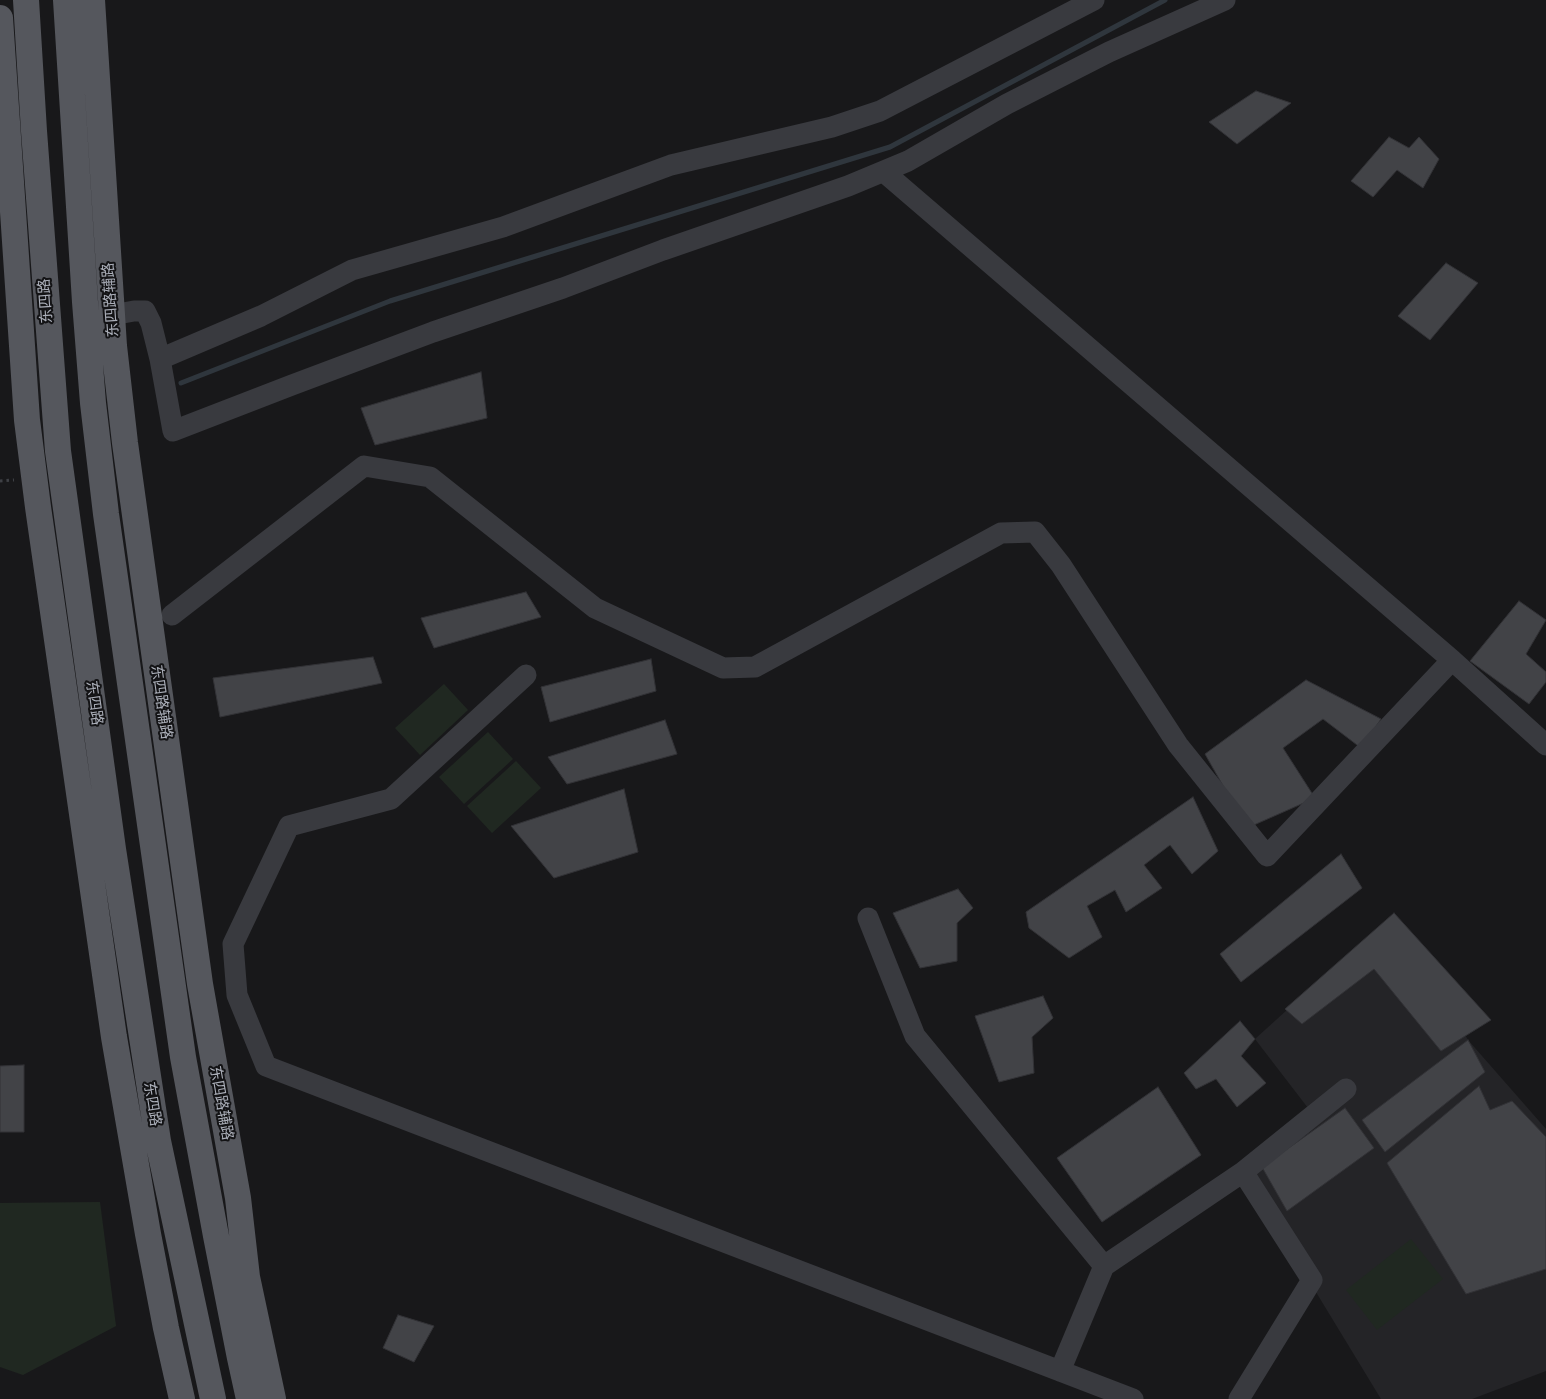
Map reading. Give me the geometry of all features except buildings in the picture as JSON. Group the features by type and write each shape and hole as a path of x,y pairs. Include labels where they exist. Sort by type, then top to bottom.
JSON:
{"main road":[{"name":"东四路","path":"26,0 49,349 58,451 125,928 158,1141 213,1399"},
{"path":"66,0 84,292 106,514 183,1057 216,1236 249,1399"},
{"name":"东四路辅路","path":"92,0 112,315 125,443 200,984 238,1198 247,1277 273,1399"},
{"path":"0,18 27,420 38,507 112,1028 152,1253 182,1399"}],"street":[{"path":"160,359 262,316 352,270 502,227 670,165 832,127 880,112 1094,0"},
{"path":"112,315 145,311 151,323 160,359 173,431 433,332 563,288 662,250 884,172 908,162 1024,95 1109,52 1225,0"},
{"path":"884,172 1452,660 1546,745"},
{"path":"172,615 364,466 430,477 595,608 723,668 755,666 1001,533 1035,532 1062,565 1178,745 1267,856 1452,660"},
{"path":"526,675 391,800 289,826 233,944 237,995 266,1066 1133,1399"},
{"path":"868,918 915,1036 1104,1266"},
{"path":"1060,1371 1104,1266 1243,1172 1346,1089"},
{"path":"1239,1399 1312,1280 1243,1172"}],"shaded area":[{"path":"444,684 468,710 420,755 395,728"},
{"path":"488,732 513,759 464,804 439,777"},
{"path":"516,761 541,788 492,833 467,806"},
{"path":"1394,913 1468,1040 1546,1129 1546,1371 1472,1399 1381,1399 1243,1172 1308,1108 1255,1039"},
{"path":"100,1202 116,1326 23,1375 0,1367 0,1203"},
{"path":"1411,1239 1443,1279 1377,1330 1346,1290"}],"waterway":[{"path":"181,383 390,301 890,147 1165,0"}]}
